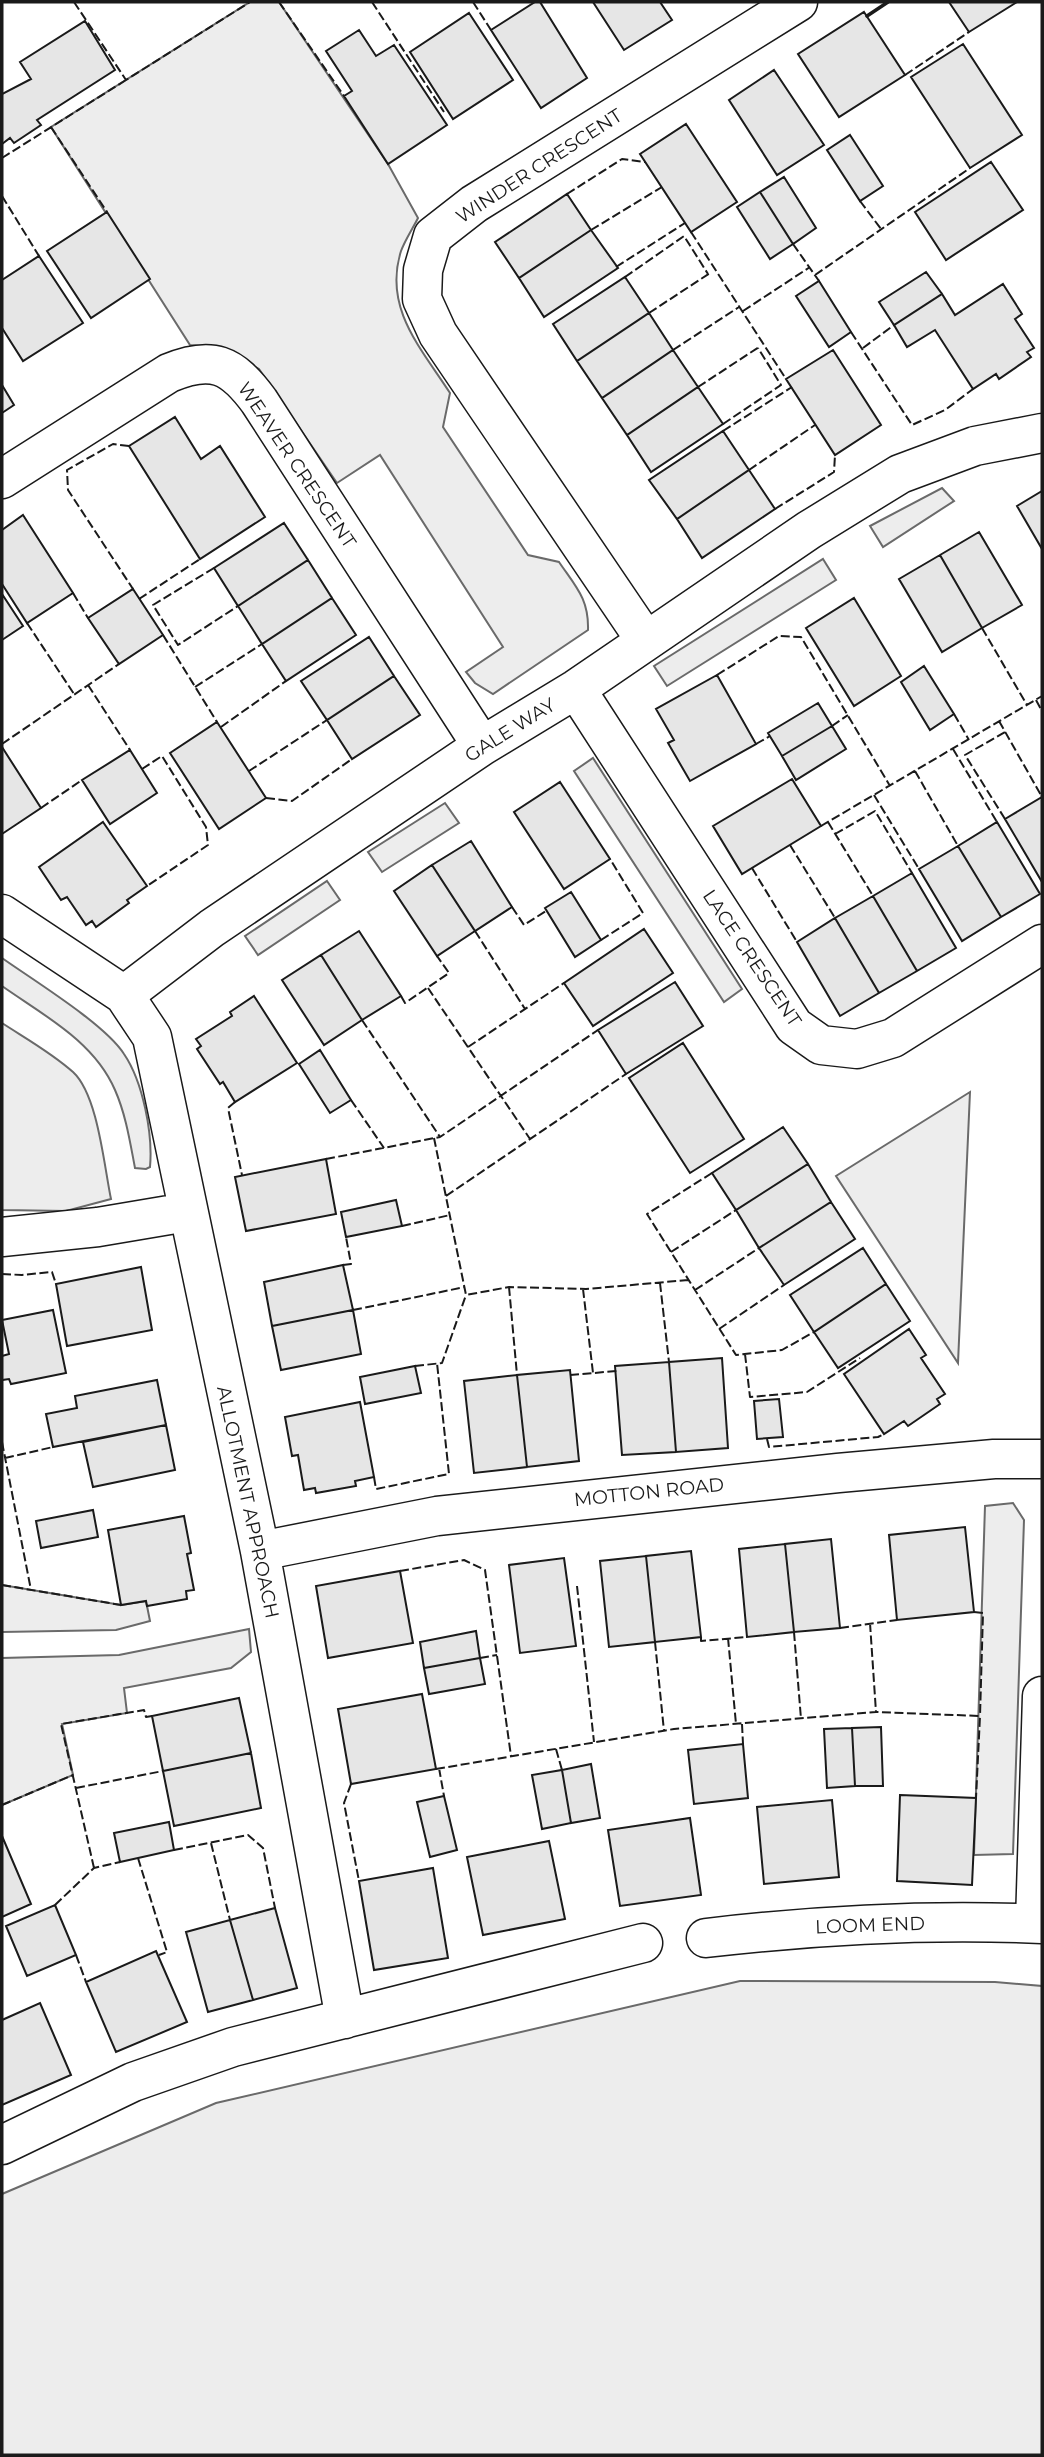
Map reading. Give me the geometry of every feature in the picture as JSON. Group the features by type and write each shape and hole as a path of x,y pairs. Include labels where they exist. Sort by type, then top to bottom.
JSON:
{"street":[{"name":"WINDER CRESCENT","path":"646,641 438,334 422,299 423,270 433,236 474,204 798,2"},
{"name":"WEAVER CRESCENT","path":"2,480 169,373 192,364 213,365 229,370 246,383 259,401 482,746"},
{"name":"GALE WAY","path":"124,995 212,928 482,746 576,690 809,530 900,474 975,446 1042,433"},
{"name":"LACE CRESCENT","path":"576,690 794,1026 821,1045 857,1049 893,1038 1037,959"},
{"path":"2,914 124,995"},
{"name":"ALLOTMENT APPROACH","path":"124,995 152,1037 260,1551 345,2019"},
{"path":"2,1237 98,1227 187,1212"},
{"name":"MOTTON ROAD","path":"260,1551 437,1516 851,1471 994,1459 1042,1459"},
{"name":"LOOM END","path":"706,1938 787,1928 897,1922 1039,1923 1042,1696"},
{"path":"2,2145 133,2082 233,2048 643,1943"}],"shaded area":[{"path":"250,2 279,2 388,164 418,218 401,251 397,291 408,326 450,393 443,427 528,555 559,562 584,601 588,630 493,694 475,683 466,672 503,647 380,455 337,483 259,369 221,348 190,345 51,127"},
{"path":"942,488 954,501 883,547 870,526"},
{"path":"823,559 836,580 667,686 654,666"},
{"path":"593,758 742,989 724,1002 574,771"},
{"path":"445,803 459,823 382,872 368,852"},
{"path":"327,881 340,900 258,955 245,936"},
{"path":"2,958 85,1016 115,1042 124,1054 136,1079 145,1109 150,1139 150,1167 135,1168 122,1109 106,1073 81,1043 66,1030 2,986"},
{"path":"2,1023 56,1058 82,1083 94,1114 111,1199 66,1211 2,1210"},
{"path":"970,1092 958,1363 836,1176"},
{"path":"1013,1503 1024,1520 1013,1854 974,1855 985,1506"},
{"path":"2,1585 121,1605 146,1601 150,1621 116,1630 2,1632"},
{"path":"249,1629 251,1652 231,1668 124,1688 127,1713 62,1724 73,1775 2,1805 2,1658 119,1655"},
{"path":"740,1981 995,1982 1042,1986 1042,2455 2,2455 2,2194 216,2103"}],"building":[{"path":"535,2 540,2 587,78 541,108 491,30"},
{"path":"593,2 660,2 672,20 624,50"},
{"path":"949,2 1017,2 969,32"},
{"path":"864,12 905,75 839,117 798,54"},
{"path":"469,13 513,80 453,119 410,52"},
{"path":"85,21 115,70 37,120 41,125 14,143 10,138 2,144 2,94 31,79 20,62"},
{"path":"359,30 376,56 394,45 447,125 388,164 344,96 352,91 326,51"},
{"path":"963,44 1022,135 970,168 911,77"},
{"path":"774,70 824,145 777,175 729,100"},
{"path":"686,124 737,202 691,232 640,154"},
{"path":"850,135 883,186 860,201 827,150"},
{"path":"991,162 1023,210 946,260 915,212"},
{"path":"784,177 816,228 793,244 760,192"},
{"path":"760,192 793,244 770,259 737,207"},
{"path":"567,194 591,230 519,278 495,242"},
{"path":"107,212 150,279 91,318 47,251"},
{"path":"591,230 618,268 544,317 519,278"},
{"path":"39,256 83,323 23,361 2,328 2,280"},
{"path":"926,272 942,294 894,325 879,302"},
{"path":"625,277 649,313 577,361 553,324"},
{"path":"819,281 851,332 829,347 796,296"},
{"path":"1003,284 1022,314 1015,319 1034,348 1027,352 1031,357 999,379 996,374 973,389 935,330 907,347 894,325 942,294 955,315"},
{"path":"649,313 673,350 602,398 577,361"},
{"path":"673,350 698,387 627,435 602,398"},
{"path":"833,350 881,425 835,455 786,379"},
{"path":"2,385 14,405 2,413"},
{"path":"698,387 723,424 651,472 627,435"},
{"path":"175,417 201,459 220,446 265,517 200,559 129,446"},
{"path":"723,431 749,470 677,519 649,480"},
{"path":"749,470 775,509 702,558 677,519"},
{"path":"1042,491 1042,549 1017,506"},
{"path":"23,515 73,593 27,623 2,584 2,530"},
{"path":"284,523 308,560 238,606 214,568"},
{"path":"979,532 1022,605 982,628 940,555"},
{"path":"940,555 982,628 942,652 899,579"},
{"path":"308,560 332,598 262,644 238,606"},
{"path":"133,589 163,635 119,664 88,618"},
{"path":"2,594 23,626 2,640"},
{"path":"332,598 356,635 286,681 262,644"},
{"path":"854,598 901,676 854,706 806,628"},
{"path":"369,637 394,676 327,720 301,681"},
{"path":"924,666 954,714 930,730 901,682"},
{"path":"717,675 756,744 690,781 668,743 674,740 656,709"},
{"path":"394,676 420,715 352,759 327,720"},
{"path":"818,703 832,726 782,756 768,733"},
{"path":"217,722 266,798 219,829 170,753"},
{"path":"832,726 846,749 796,780 782,756"},
{"path":"2,747 41,808 2,834"},
{"path":"130,750 157,793 110,824 82,780"},
{"path":"792,779 821,826 742,874 713,826"},
{"path":"560,782 610,859 564,889 514,812"},
{"path":"1042,797 1042,882 1005,819"},
{"path":"103,822 147,886 96,927 92,921 86,925 67,897 61,900 39,867"},
{"path":"997,822 1040,894 1001,917 958,846"},
{"path":"471,841 512,907 475,931 432,865"},
{"path":"958,846 1001,917 962,941 919,869"},
{"path":"432,865 475,931 437,956 394,891"},
{"path":"912,873 956,948 917,971 873,896"},
{"path":"571,892 601,940 575,957 545,908"},
{"path":"873,896 917,971 879,993 835,918"},
{"path":"835,918 879,993 840,1016 797,942"},
{"path":"644,929 673,973 593,1026 564,983"},
{"path":"359,931 401,996 362,1020 321,955"},
{"path":"321,955 362,1020 324,1045 282,980"},
{"path":"675,982 703,1026 626,1074 598,1030"},
{"path":"254,996 297,1063 235,1102 197,1049 201,1046 196,1039 232,1016 230,1012"},
{"path":"683,1043 744,1139 690,1173 629,1078"},
{"path":"320,1050 351,1100 330,1113 299,1064"},
{"path":"783,1127 808,1164 736,1210 712,1173"},
{"path":"326,1159 336,1214 246,1231 235,1177"},
{"path":"808,1164 831,1202 759,1248 736,1210"},
{"path":"396,1200 402,1226 346,1237 341,1212"},
{"path":"831,1202 855,1239 784,1285 759,1248"},
{"path":"863,1248 886,1284 814,1332 790,1295"},
{"path":"343,1265 353,1310 272,1326 264,1282"},
{"path":"141,1267 152,1330 67,1346 56,1284"},
{"path":"886,1284 910,1321 838,1368 814,1332"},
{"path":"53,1310 66,1373 11,1384 9,1379 2,1380 2,1356 9,1354 2,1320"},
{"path":"353,1310 361,1354 281,1370 272,1326"},
{"path":"909,1329 926,1355 921,1358 945,1394 937,1399 940,1404 908,1426 904,1421 884,1434 844,1374"},
{"path":"722,1358 728,1448 676,1452 669,1362"},
{"path":"669,1362 676,1452 622,1455 615,1366"},
{"path":"415,1366 421,1393 365,1404 360,1377"},
{"path":"570,1370 579,1461 527,1467 517,1375"},
{"path":"517,1375 527,1467 474,1473 464,1381"},
{"path":"157,1380 166,1425 53,1447 46,1414 77,1408 75,1396"},
{"path":"779,1399 783,1437 757,1439 754,1401"},
{"path":"360,1402 374,1477 355,1481 356,1486 316,1493 315,1488 304,1490 298,1455 292,1456 285,1417"},
{"path":"166,1425 175,1470 93,1487 83,1442"},
{"path":"93,1510 98,1537 41,1548 36,1521"},
{"path":"184,1516 191,1553 187,1554 194,1590 186,1591 187,1599 147,1606 146,1601 121,1605 108,1530"},
{"path":"965,1527 974,1612 897,1620 889,1535"},
{"path":"831,1539 840,1628 794,1632 785,1544"},
{"path":"785,1544 794,1632 747,1637 739,1549"},
{"path":"691,1551 701,1637 655,1642 646,1556"},
{"path":"646,1556 655,1642 609,1647 600,1561"},
{"path":"564,1558 576,1646 520,1653 509,1565"},
{"path":"400,1571 413,1643 328,1658 316,1586"},
{"path":"476,1631 480,1658 424,1668 420,1642"},
{"path":"480,1658 485,1684 429,1694 424,1668"},
{"path":"422,1694 436,1769 351,1784 338,1709"},
{"path":"239,1698 251,1753 163,1771 152,1716"},
{"path":"881,1727 883,1786 855,1786 852,1728"},
{"path":"852,1728 855,1786 827,1788 824,1729"},
{"path":"743,1744 748,1798 694,1804 688,1750"},
{"path":"251,1753 261,1808 174,1826 163,1771"},
{"path":"591,1764 600,1818 571,1823 562,1770"},
{"path":"562,1770 571,1823 542,1829 532,1775"},
{"path":"900,1795 976,1798 972,1885 897,1881"},
{"path":"444,1796 457,1850 430,1857 417,1802"},
{"path":"832,1800 839,1877 764,1884 757,1807"},
{"path":"690,1818 701,1895 620,1906 608,1830"},
{"path":"169,1822 174,1850 120,1862 114,1833"},
{"path":"2,1836 31,1904 2,1917"},
{"path":"549,1841 565,1919 483,1935 467,1857"},
{"path":"433,1868 448,1958 374,1970 359,1881"},
{"path":"55,1905 76,1955 27,1976 6,1926"},
{"path":"275,1908 297,1988 253,2000 230,1920"},
{"path":"230,1920 253,2000 208,2012 186,1932"},
{"path":"156,1951 187,2022 116,2052 86,1982"},
{"path":"40,2003 71,2075 2,2105 2,2020"}],"fence":[{"path":"74,2 126,80 250,2"},
{"path":"279,2 344,96"},
{"path":"372,2 444,112"},
{"path":"473,2 491,30"},
{"path":"905,75 969,32"},
{"path":"2,158 126,80"},
{"path":"51,127 107,212"},
{"path":"567,194 622,159 645,162"},
{"path":"815,275 970,168"},
{"path":"591,230 662,187"},
{"path":"2,196 39,256"},
{"path":"860,201 881,229"},
{"path":"616,267 685,223"},
{"path":"691,232 786,379"},
{"path":"625,277 684,236 708,274"},
{"path":"793,244 819,281"},
{"path":"743,311 810,267"},
{"path":"649,313 710,273"},
{"path":"673,350 739,307"},
{"path":"863,348 894,325"},
{"path":"851,332 912,425 945,410 973,389"},
{"path":"698,387 759,347"},
{"path":"723,424 781,385 758,348"},
{"path":"723,431 792,387"},
{"path":"749,470 815,425"},
{"path":"129,446 113,444 67,470 68,490 133,589"},
{"path":"775,509 834,472 835,455"},
{"path":"139,599 200,559"},
{"path":"214,568 153,605 178,645 238,606"},
{"path":"73,593 88,618"},
{"path":"27,623 74,694"},
{"path":"982,628 1027,705"},
{"path":"163,635 217,722"},
{"path":"717,675 779,636 801,637 890,786"},
{"path":"195,687 262,644"},
{"path":"2,744 119,664"},
{"path":"221,727 286,681"},
{"path":"88,685 130,750"},
{"path":"821,826 1042,696"},
{"path":"1036,700 1042,711"},
{"path":"954,714 969,740"},
{"path":"832,726 848,715"},
{"path":"249,771 327,720"},
{"path":"999,721 1042,797"},
{"path":"1005,732 965,755 1005,819"},
{"path":"756,744 770,736"},
{"path":"953,749 997,822"},
{"path":"142,769 162,756 206,827 208,845 147,886"},
{"path":"266,798 292,801 352,759"},
{"path":"915,771 958,846"},
{"path":"41,808 82,780"},
{"path":"874,795 919,869"},
{"path":"835,834 875,811 912,873"},
{"path":"828,822 873,896"},
{"path":"790,845 835,918"},
{"path":"601,940 643,913 610,859"},
{"path":"752,868 797,942"},
{"path":"512,907 524,925 546,911"},
{"path":"475,931 525,1009"},
{"path":"401,996 405,1003 449,973 437,956"},
{"path":"468,1047 564,983"},
{"path":"428,988 530,1139"},
{"path":"362,1020 440,1137"},
{"path":"326,1159 440,1137 598,1030"},
{"path":"446,1196 626,1074"},
{"path":"351,1100 384,1148"},
{"path":"235,1102 228,1108 242,1175"},
{"path":"434,1138 466,1295 509,1287 586,1289 688,1280"},
{"path":"712,1173 647,1214 736,1355 782,1350 814,1332"},
{"path":"671,1252 736,1210"},
{"path":"402,1226 450,1215"},
{"path":"343,1265 351,1264 346,1237"},
{"path":"695,1290 759,1248"},
{"path":"2,1274 52,1272 56,1284"},
{"path":"660,1283 669,1362"},
{"path":"719,1329 784,1285"},
{"path":"353,1310 465,1287"},
{"path":"509,1287 517,1375"},
{"path":"583,1289 593,1373"},
{"path":"415,1366 442,1363 466,1295"},
{"path":"745,1354 750,1397 807,1392 860,1358"},
{"path":"374,1477 376,1489 449,1474 437,1363"},
{"path":"570,1375 617,1371"},
{"path":"767,1439 769,1447 878,1437 884,1434"},
{"path":"2,1442 31,1590"},
{"path":"5,1458 53,1447"},
{"path":"400,1571 464,1560 485,1570 511,1756"},
{"path":"2,1585 121,1605"},
{"path":"577,1586 594,1742"},
{"path":"974,1612 983,1613 980,1716"},
{"path":"840,1628 897,1620"},
{"path":"870,1623 876,1712"},
{"path":"794,1632 801,1719"},
{"path":"701,1637 701,1641 747,1637"},
{"path":"728,1638 736,1724"},
{"path":"655,1642 664,1731"},
{"path":"480,1658 497,1655"},
{"path":"94,1868 61,1724 144,1710 146,1717 152,1716"},
{"path":"436,1769 674,1729 876,1712 980,1716 976,1798"},
{"path":"742,1724 743,1744"},
{"path":"556,1749 562,1770"},
{"path":"439,1768 444,1796"},
{"path":"76,1788 163,1771"},
{"path":"2,1805 73,1775"},
{"path":"351,1784 344,1803 359,1881"},
{"path":"174,1850 248,1835 263,1848 275,1908"},
{"path":"211,1843 230,1920"},
{"path":"138,1858 167,1952 159,1955"},
{"path":"55,1905 94,1868 120,1862"},
{"path":"76,1955 86,1982"}],"wall":[{"path":"867,16 888,2"}]}
